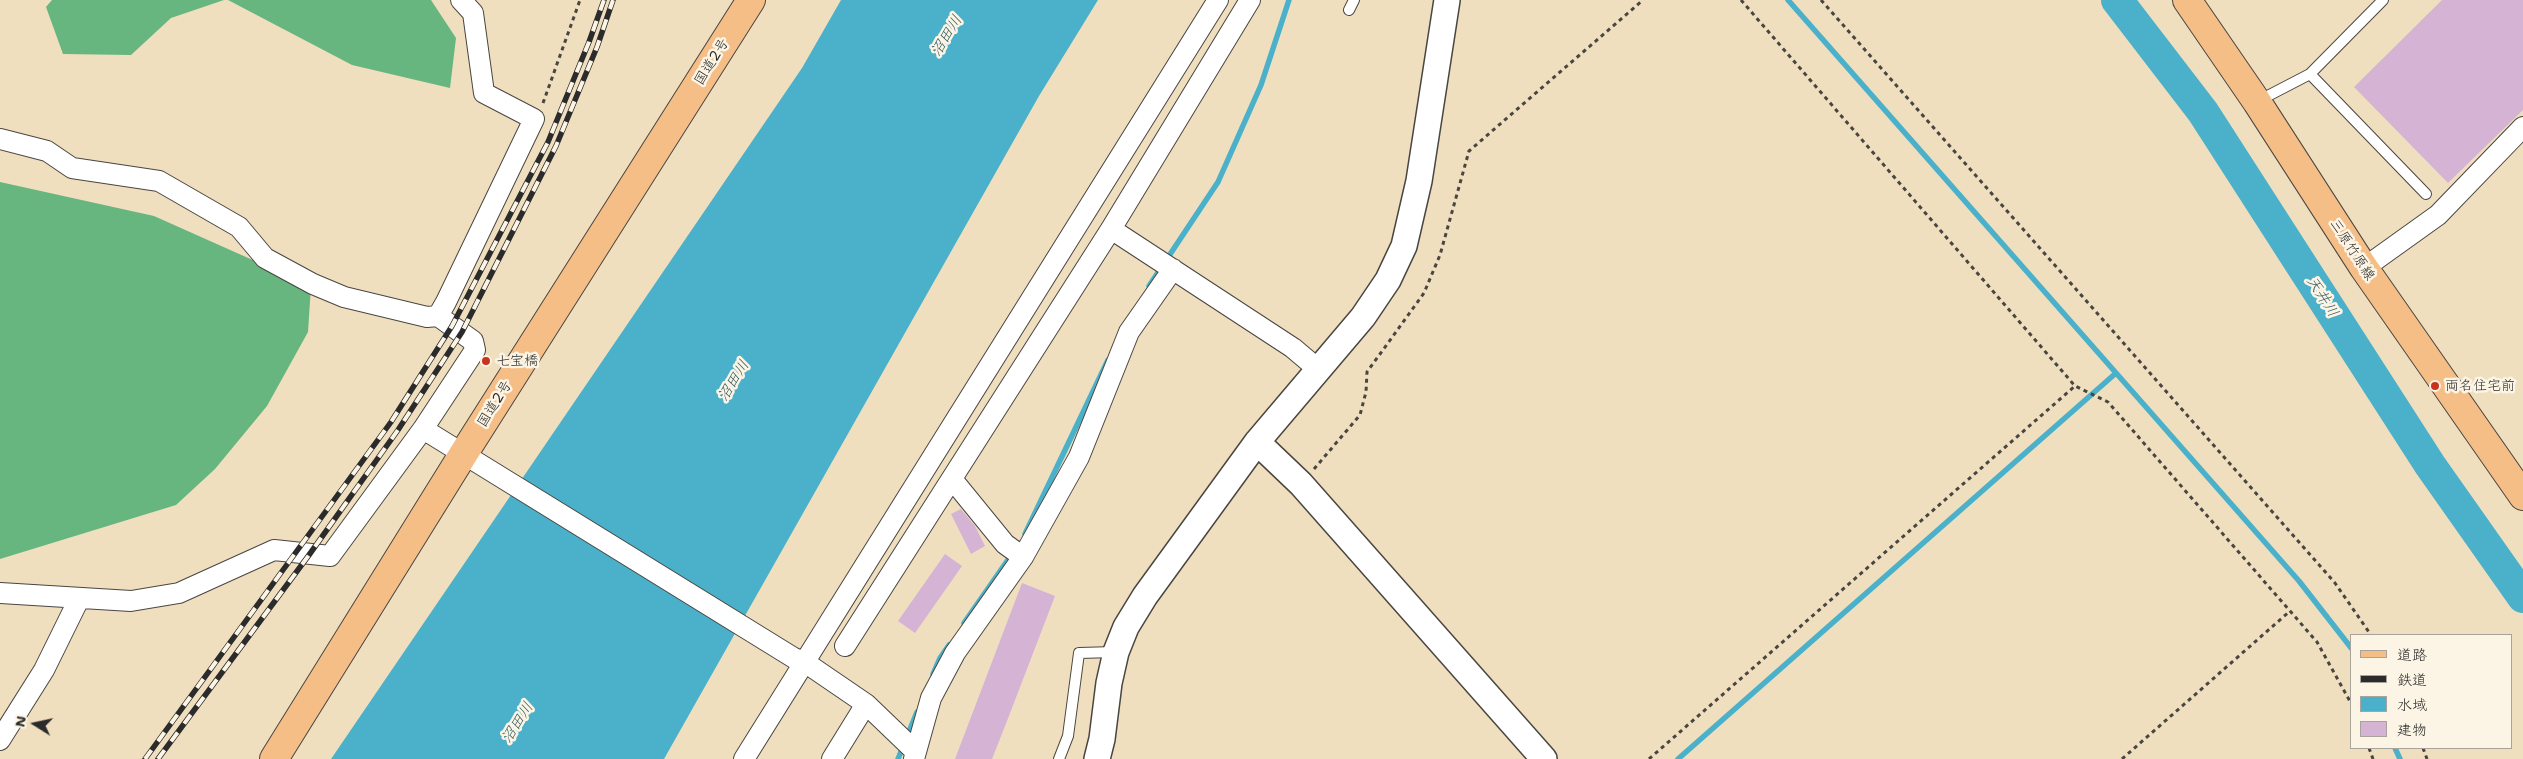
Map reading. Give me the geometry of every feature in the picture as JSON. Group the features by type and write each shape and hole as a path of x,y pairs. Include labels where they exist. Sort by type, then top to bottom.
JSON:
{"main road":[{"name":"国道2号","path":"274,759 464,453 751,0"},
{"name":"三原竹原線","path":"2187,0 2257,102 2364,268 2522,491"}],"street":[{"path":"438,316 534,119 484,93 472,13 461,0"},
{"path":"744,759 800,661 1218,0"},
{"path":"846,646 1111,228 1250,0"},
{"path":"1097,759 1116,652 1126,627 1145,596 1258,442 1363,317 1388,280 1404,246 1419,181 1447,0"},
{"path":"2364,268 2438,215 2523,127"},
{"path":"0,139 47,151 72,168 158,181 238,227 265,258 313,284 344,297 427,317 438,316 473,341 475,350 423,429 330,556 274,550 179,593 131,601 0,592"},
{"path":"1111,228 1293,348 1319,370"},
{"path":"914,755 931,698 955,653 1023,557 1079,457 1128,332 1173,269"},
{"path":"423,429 800,661 866,704 914,755"},
{"path":"1258,442 1301,484 1544,759"},
{"path":"952,479 1005,544 1023,557"},
{"path":"0,740 44,670 79,598"},
{"path":"832,759 866,704"}],"lane":[{"path":"1348,10 1354,0"},
{"path":"2257,102 2310,74 2383,0"},
{"path":"2310,74 2426,194"},
{"path":"1059,759 1068,736 1079,653 1116,652"}],"path":[{"path":"534,119 542,108 580,0"},
{"path":"1301,484 1360,415 1366,392 1368,372 1424,293 1440,255 1469,152 1643,0"},
{"path":"1741,0 2075,386 2108,402 2317,642 2350,701"},
{"path":"1821,0 2335,583 2370,634"},
{"path":"1649,759 2075,386"},
{"path":"2122,759 2290,611"}],"green space":[{"path":"52,0 224,0 171,18 131,55 63,54 46,7"},
{"path":"228,0 431,0 456,38 450,88 352,65"},
{"path":"0,182 154,216 311,286 308,332 267,406 215,469 176,505 0,559"}],"water":[{"name":"沼田川","path":"841,0 1098,0 1039,96 664,759 331,759 802,68"}],"building":[{"path":"2442,0 2523,0 2523,110 2448,183 2354,87"},
{"path":"961,509 975,526 985,546 971,554 951,514"},
{"path":"945,554 962,566 915,633 898,621"},
{"path":"1022,583 1055,596 992,759 955,759"}],"waterway":[{"path":"1149,286 1218,182 1261,85 1289,0"},
{"path":"1788,0 2299,581 2350,646"},
{"name":"天井川","path":"2117,0 2203,112 2430,465 2523,597"},
{"path":"1025,534 1108,360"},
{"path":"1678,759 2116,373"},
{"path":"964,623 1012,554"},
{"path":"933,674 940,658 949,645"},
{"path":"898,759 917,712"},
{"path":"2395,749 2400,759"}],"railway":[{"path":"145,759 391,422 452,326 548,142 604,0"},
{"path":"158,759 309,555 398,430 462,332 556,146 597,47 613,0"}],"place":[{"name":"七宝橋","path":"486,361"},
{"name":"両名住宅前","path":"2435,386"}]}
